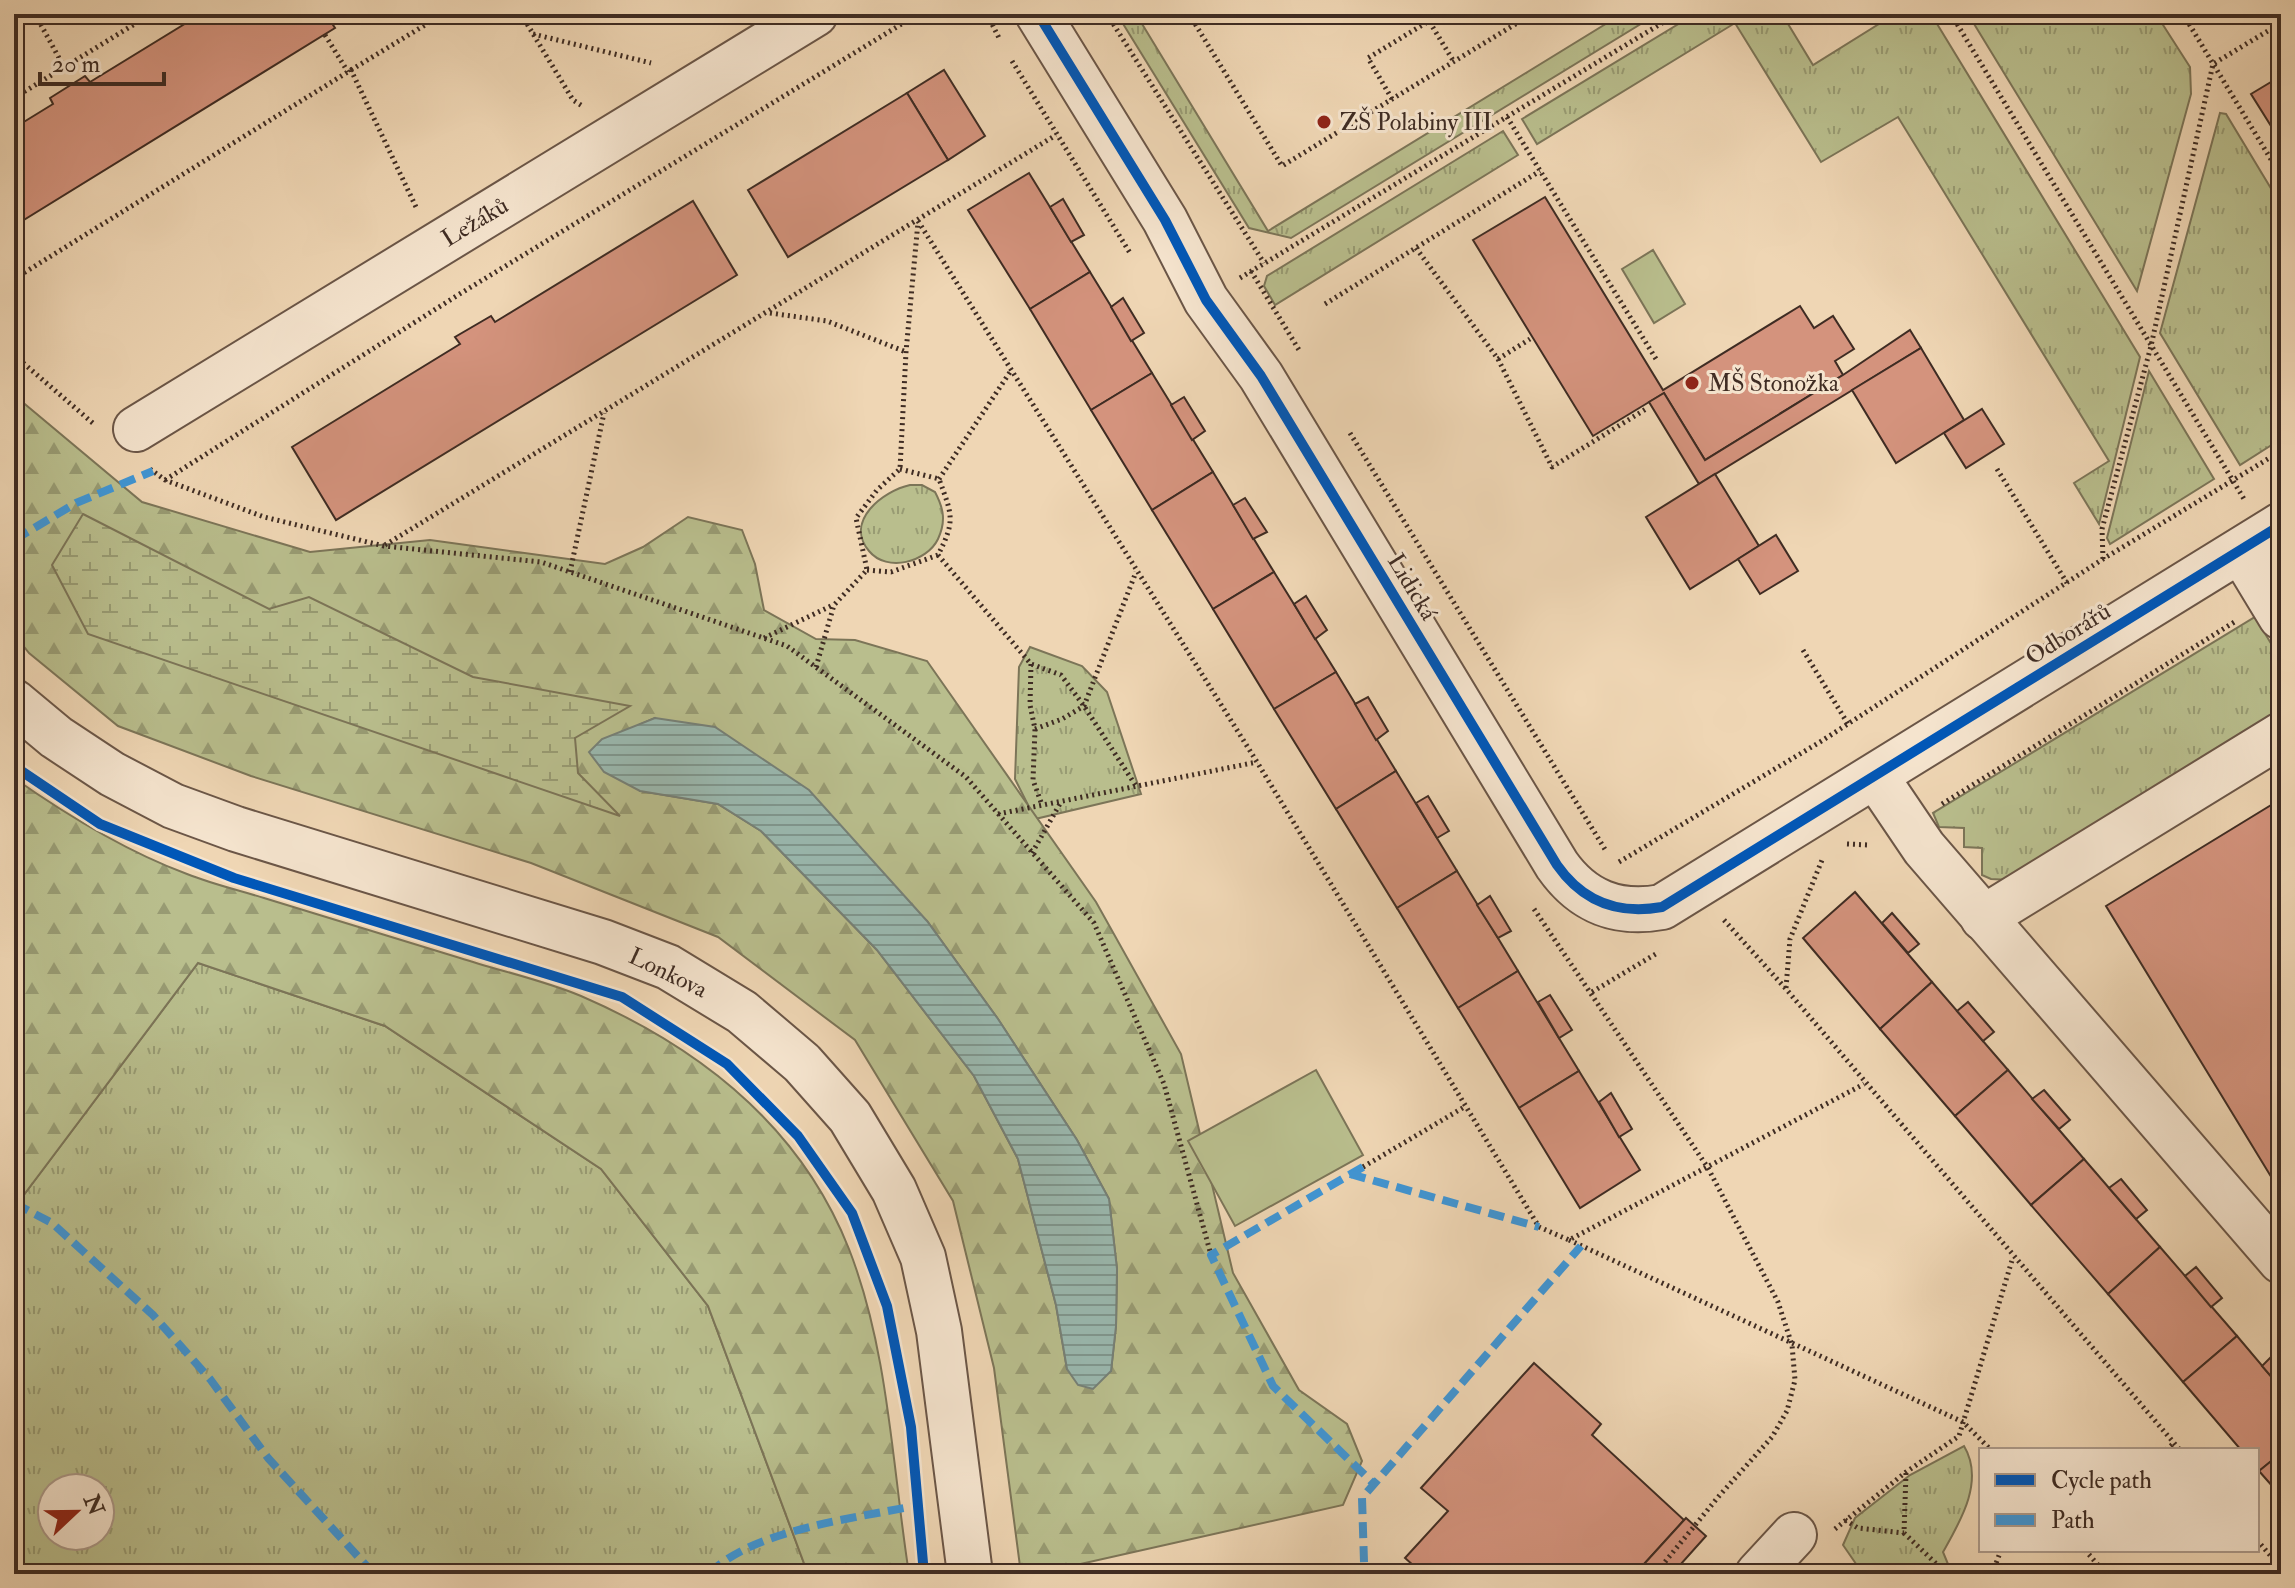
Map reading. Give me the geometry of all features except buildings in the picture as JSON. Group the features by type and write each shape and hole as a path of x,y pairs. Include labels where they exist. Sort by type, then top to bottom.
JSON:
{"street":[{"name":"Ležáků","path":"127,441 435,246 815,14"},
{"name":"Lidická","path":"1038,14 1165,220 1206,300 1261,376 1567,879 1592,900 1605,906 1645,910 1662,907 1876,777"},
{"name":"Odborářů","path":"1876,777 2281,525"},
{"path":"2241,551 2276,609"},
{"name":"Lonkova","path":"14,702 56,737 112,774 173,806 236,829 603,942 668,967 742,1012 802,1063 850,1117 894,1190 923,1257 939,1331 970,1574"},
{"path":"1983,918 2281,735"},
{"path":"1876,777 1907,826 1983,918 2281,1261"},
{"path":"1758,1574 1794,1535"}],"path":[{"path":"35,14 64,67"},
{"path":"14,98 151,14"},
{"path":"426,14 430,22"},
{"path":"14,279 443,14"},
{"path":"521,14 573,100 587,108"},
{"path":"165,480 458,295 918,14"},
{"path":"987,14 1002,44"},
{"path":"1107,14 1264,263 1677,14"},
{"path":"1189,14 1282,166 1532,14"},
{"path":"1951,14 2233,481"},
{"path":"2183,14 2281,176"},
{"path":"1392,99 1368,58 1392,43 1429,21 1454,62"},
{"path":"2103,559 2102,529 2151,346 2213,64 2281,23"},
{"path":"533,34 656,64"},
{"path":"325,35 349,71 458,295"},
{"path":"1010,57 1131,255"},
{"path":"1507,117 1656,359"},
{"path":"384,546 1056,135"},
{"path":"1325,304 1540,171"},
{"path":"867,570 856,518 877,490 900,469 906,352 918,221"},
{"path":"918,221 1257,762 1539,1227 1963,1422 1989,1448"},
{"path":"1416,248 1498,359 1552,467 1646,409"},
{"path":"1251,271 1301,352"},
{"path":"768,313 827,321 906,352"},
{"path":"1498,359 1530,339"},
{"path":"14,355 127,441 165,480 264,517 384,546 541,562 787,646 966,777 1094,923 1164,1084 1211,1255"},
{"path":"939,479 1010,372"},
{"path":"570,572 604,412"},
{"path":"1342,420 1606,851"},
{"path":"1614,865 1848,724 2103,559 2281,451"},
{"path":"900,469 939,479"},
{"path":"1997,469 2067,583"},
{"path":"867,570 891,572 938,555 949,532 951,512 939,479"},
{"path":"938,555 1031,664 1061,675 1136,786"},
{"path":"764,638 834,605 867,570"},
{"path":"1035,729 1062,719 1084,706 1136,571"},
{"path":"816,667 834,605"},
{"path":"1907,826 2276,609"},
{"path":"1803,650 1848,724"},
{"path":"1031,664 1030,705 1035,729 1033,780 1042,805"},
{"path":"998,814 1257,762"},
{"path":"14,766 100,824 140,840"},
{"path":"1032,853 1062,801"},
{"path":"1786,989 1790,939 1824,853"},
{"path":"221,873 341,910"},
{"path":"1720,916 2178,1448"},
{"path":"622,997 727,1064 798,1136 852,1213 887,1306"},
{"path":"1569,1240 1864,1084"},
{"path":"1363,1167 1466,1106"},
{"path":"1655,1574 1772,1437 1787,1411 1795,1380 1792,1345 1778,1302 1708,1168"},
{"path":"1947,1574 1904,1533 1858,1528 1845,1520 1906,1472 1959,1436 2013,1256"},
{"path":"2168,1448 2174,1443"},
{"path":"1904,1533 1906,1472"},
{"path":"2259,1542 2281,1568"},
{"path":"1992,1574 2000,1552"},
{"path":"2087,1552 2106,1574"},
{"path":"1363,1574 1364,1562"}],"green space":[{"path":"1117,14 1136,14 1268,231 1622,14 1657,14 1291,238 1249,228"},
{"path":"1695,14 1782,14 1813,65 1895,14 1931,14 2140,357 2099,524 2074,483 2109,461 1898,117 1821,162 1735,23 1537,144 1522,119"},
{"path":"1968,14 2156,14 2190,67 2191,94 2137,291"},
{"path":"2220,113 2226,114 2281,205 2281,439 2240,465 2160,333"},
{"path":"1503,131 1518,155 1275,305 1264,286 1267,276"},
{"path":"1653,250 1685,304 1654,323 1622,269"},
{"path":"2149,371 2214,479 2110,544 2107,538"},
{"path":"14,395 142,502 310,552 430,540 605,564 643,547 688,517 742,530 755,564 764,610 816,639 855,640 927,661 1096,902 1181,1054 1233,1273 1299,1390 1347,1424 1362,1461 1343,1505 1036,1574 1021,1574 994,1368 953,1201 855,1040 718,937 531,863 251,776 118,726 29,653 14,634","holes":["655,718 927,921 998,1019 1077,1140 1109,1199 1117,1269 1111,1371 1067,1369 1056,1305 1018,1159 974,1076 877,950 761,831 718,804 640,791 639,725"]},
{"path":"910,485 922,485 935,492 943,516 941,533 933,547 916,559 886,562 869,551 862,540 864,519 879,501"},
{"path":"83,514 269,609 309,597 473,677 630,706 575,738 578,773 620,816 88,634 52,565"},
{"path":"2255,617 2281,660 2281,720 2010,880 1982,875 1982,848 1964,847 1964,828 1939,827 1933,813"},
{"path":"1030,647 1082,666 1107,692 1141,794 1035,819 1015,779 1019,667"},
{"path":"14,778 98,832 141,855 187,874 581,996 666,1040 741,1095 774,1128 803,1164 828,1205 849,1249 873,1328 881,1368 909,1574 808,1574 708,1306 601,1169 385,1026 198,963 14,1208"},
{"path":"198,963 385,1026 601,1169 708,1306 808,1574 14,1574 14,1208"},
{"path":"1316,1070 1363,1155 1235,1226 1188,1141"},
{"path":"1964,1446 1970,1459 1971,1487 1963,1515 1943,1552 1950,1569 1947,1574 1863,1574 1843,1545 1855,1518 1910,1475"}],"water":[{"path":"655,718 715,727 809,790 927,921 998,1019 1077,1140 1109,1199 1117,1269 1111,1371 1093,1389 1078,1385 1067,1369 1056,1305 1018,1159 974,1076 877,950 761,831 718,804 640,791 604,772 589,752 602,739"}],"marked path":[{"path":"14,540 76,503 153,471"},
{"path":"1363,1167 1211,1255 1273,1386 1374,1484"},
{"path":"1350,1174 1539,1227"},
{"path":"14,1203 52,1223 153,1315 210,1379 268,1458 374,1574"},
{"path":"1364,1562 1362,1498 1581,1246"},
{"path":"709,1574 728,1559 779,1536 919,1505"}],"cycle path":[{"path":"1038,14 1165,220 1206,300 1261,376 1557,865 1578,888 1603,903 1631,909 1662,907 2281,525"},
{"path":"14,766 100,824 234,878 622,997 727,1064 798,1136 852,1213 887,1306 911,1427 924,1574"}],"place":[{"name":"ZŠ Polabiny III","path":"1324,122"},
{"name":"MŠ Stonožka","path":"1692,383"}]}
